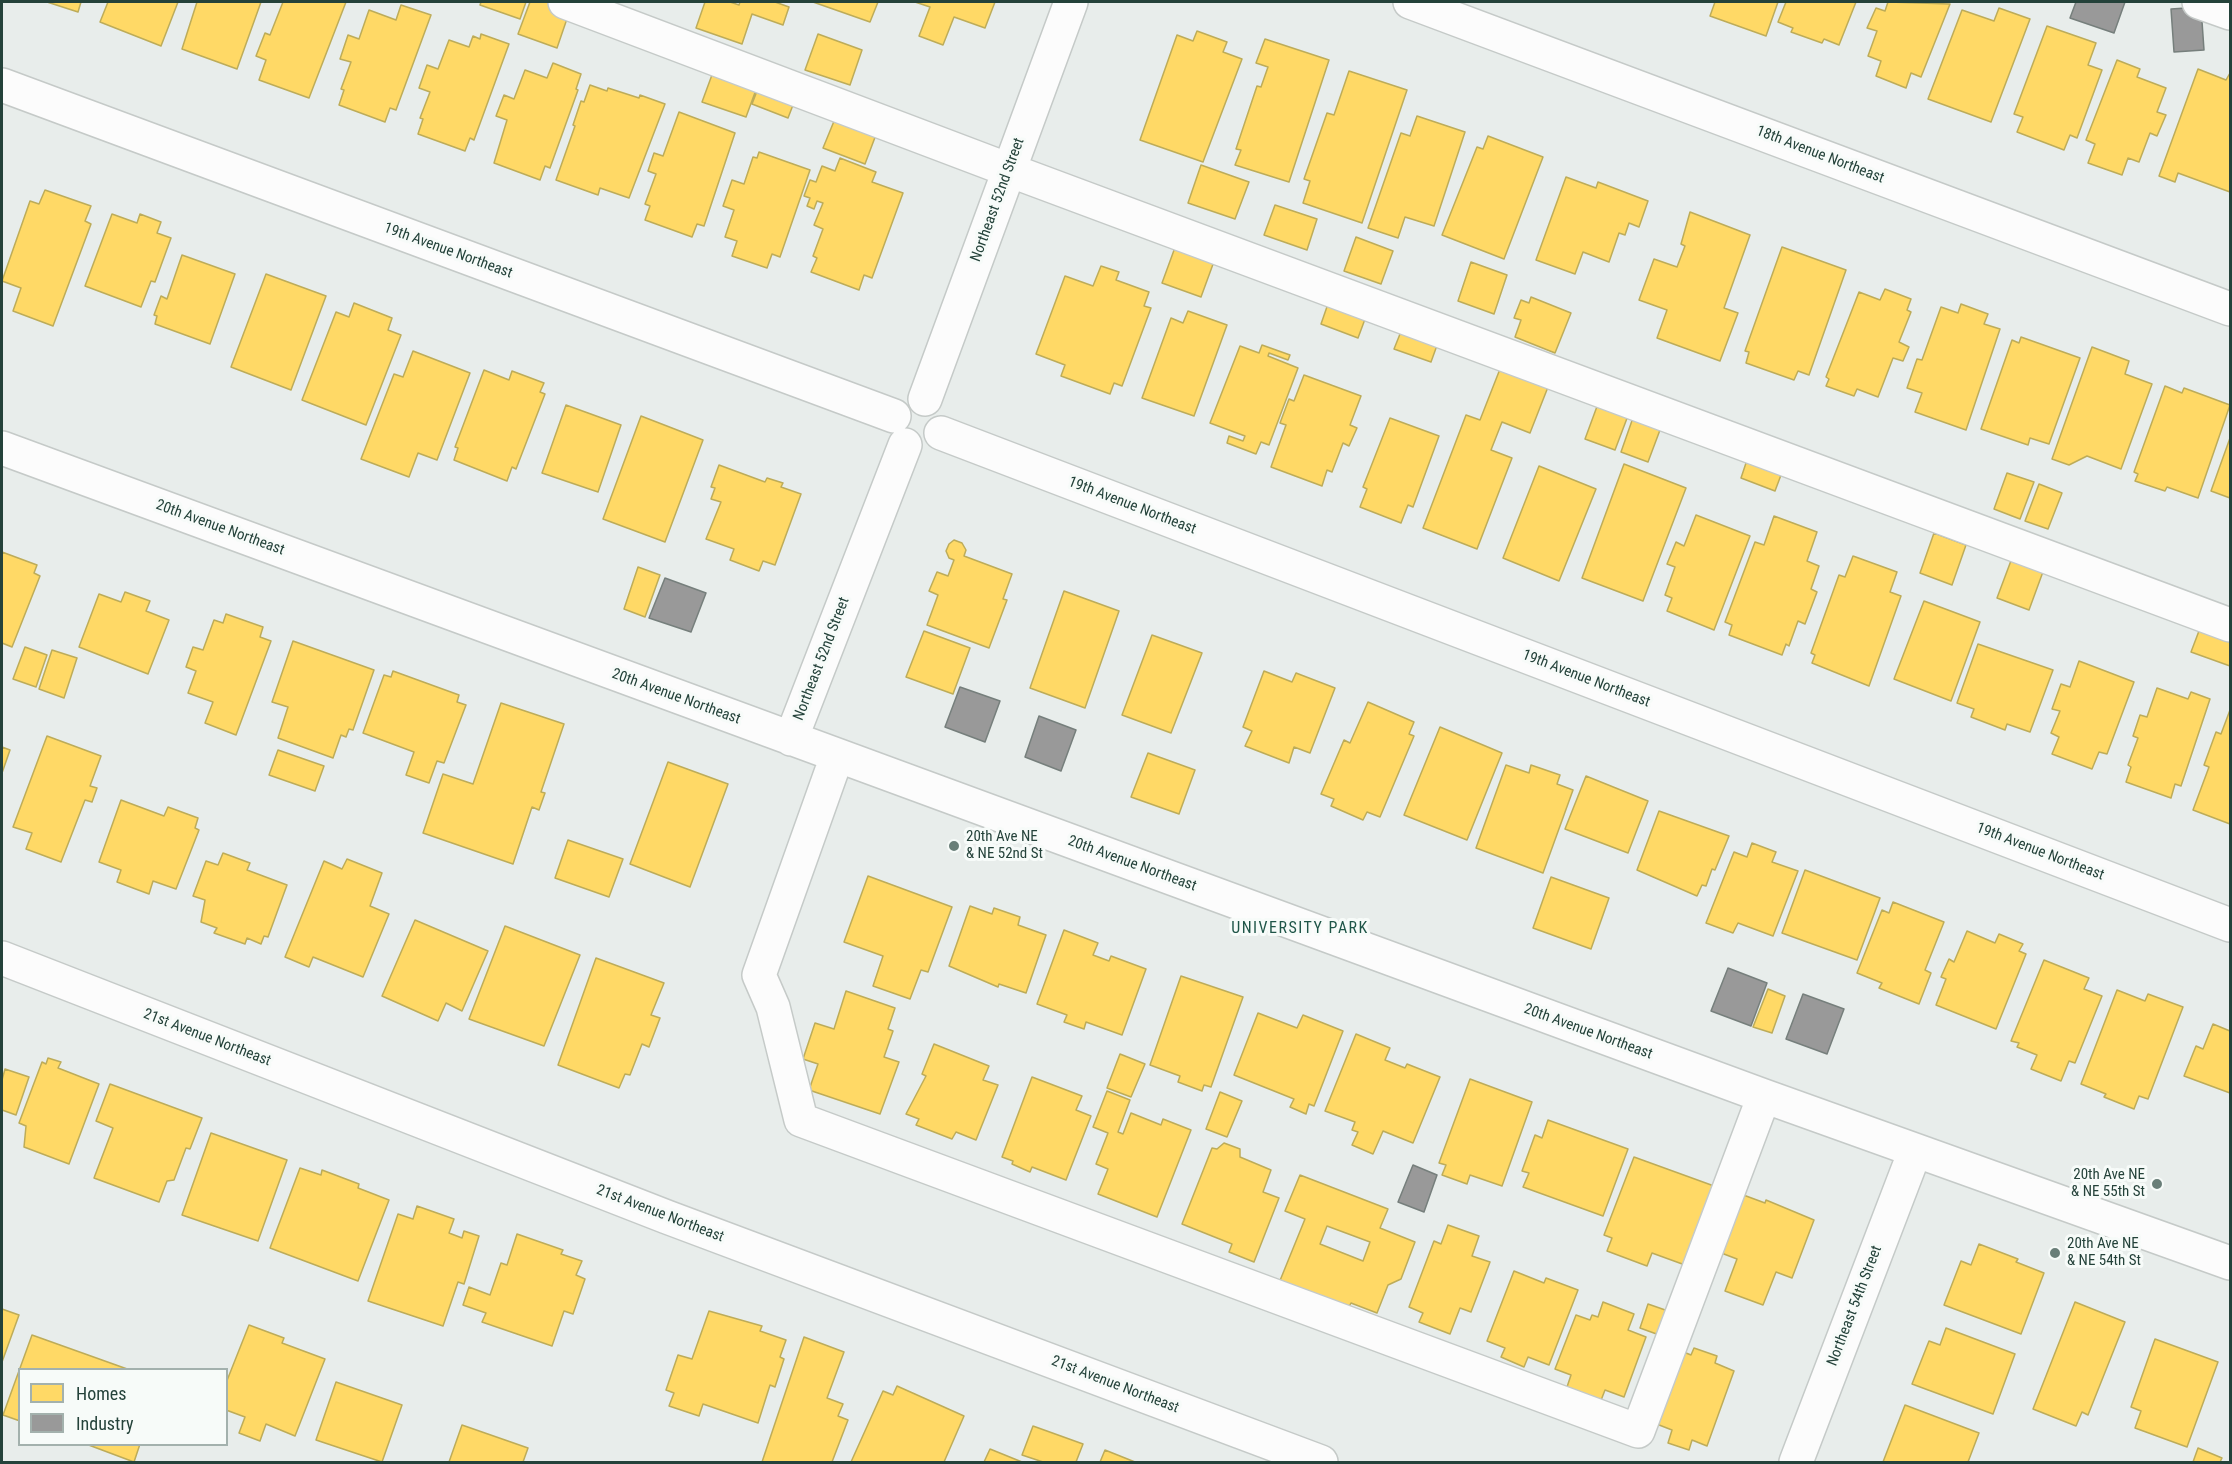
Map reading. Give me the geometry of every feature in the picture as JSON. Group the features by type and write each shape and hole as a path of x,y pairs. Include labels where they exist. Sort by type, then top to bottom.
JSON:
{"street":[{"path":"565,2 2230,625"},
{"name":"Northeast 52nd Street","path":"924,399 1071,2"},
{"name":"18th Avenue Northeast","path":"1410,2 2230,309"},
{"path":"2199,2 2230,13"},
{"name":"19th Avenue Northeast","path":"2,85 900,431"},
{"path":"924,399 936,406 941,413 941,434 929,446 913,448 900,431 904,402 924,399"},
{"name":"Northeast 52nd Street","path":"791,739 900,431"},
{"name":"19th Avenue Northeast","path":"941,434 2230,925"},
{"name":"20th Avenue Northeast","path":"2,448 1764,1096 2230,1263"},
{"path":"837,756 759,975 773,1007 801,1120 1638,1431 1764,1096"},
{"name":"21st Avenue Northeast","path":"2,958 667,1217 1321,1462"},
{"name":"Northeast 54th Street","path":"1796,1462 1915,1150"}],"building: Homes":[{"path":"47,2 81,2 78,12"},
{"path":"108,2 178,2 161,46 100,22"},
{"path":"197,2 261,2 237,69 182,49"},
{"path":"283,2 346,2 309,98 259,80 266,60 256,56 265,33 270,35"},
{"path":"481,2 526,2 520,19 480,5"},
{"path":"530,2 555,2 571,7 557,48 518,34"},
{"path":"705,2 730,2 739,5 740,2 775,2 789,7 783,25 752,14 742,44 696,28"},
{"path":"813,2 878,2 870,22"},
{"path":"915,2 995,2 985,28 954,17 943,45 919,36 930,7"},
{"path":"1715,2 1778,2 1766,36 1710,16"},
{"path":"1786,2 1856,2 1839,45 1824,39 1822,43 1791,32 1793,28 1778,22"},
{"path":"1888,2 1950,4 1921,77 1911,73 1906,88 1876,76 1881,61 1868,56 1877,31 1867,28 1876,8 1885,11"},
{"path":"401,5 431,15 396,110 390,108 385,122 339,105 344,90 341,89 351,62 340,59 348,35 359,39 369,10 396,20"},
{"path":"1999,8 2030,19 1991,122 1928,99 1962,10 1994,21"},
{"path":"2047,26 2096,43 2088,65 2102,70 2077,138 2070,135 2064,150 2017,132 2023,117 2014,114"},
{"path":"1197,31 1227,42 1223,52 1242,59 1203,162 1140,140 1177,35 1193,41"},
{"path":"481,34 509,44 474,140 470,138 465,151 418,134 423,119 420,118 430,92 419,88 427,65 438,69 449,40 469,47 473,36 480,39"},
{"path":"818,34 862,50 850,85 805,70"},
{"path":"1265,39 1329,60 1289,182 1235,165 1241,150 1236,149 1257,86 1261,87 1268,67 1256,63"},
{"path":"2117,60 2140,69 2137,77 2166,88 2157,112 2166,115 2157,136 2150,133 2139,162 2128,158 2122,175 2088,163 2095,144 2086,140"},
{"path":"553,63 581,74 576,89 578,90 550,168 545,166 540,180 494,163 507,120 496,116 504,95 514,99 525,70 547,78"},
{"path":"716,64 760,79 746,117 702,102"},
{"path":"2198,69 2226,80 2230,73 2230,192 2178,173 2175,182 2159,176"},
{"path":"1349,71 1407,90 1362,223 1303,203 1310,181 1304,179 1327,113 1334,115"},
{"path":"762,78 798,92 788,118 752,104"},
{"path":"590,85 639,98 640,95 665,104 629,198 600,188 598,195 556,180 575,126 573,125 581,101 584,102"},
{"path":"839,109 880,124 865,164 823,148"},
{"path":"679,112 735,133 704,226 697,224 692,237 645,220 650,206 645,204 656,174 648,171 654,153 663,156"},
{"path":"1417,116 1465,132 1434,226 1405,217 1398,238 1368,228 1401,133 1410,136"},
{"path":"1488,136 1543,157 1504,259 1442,235 1477,147 1483,149"},
{"path":"759,152 810,170 780,257 772,254 767,268 732,256 737,241 725,237 734,210 723,206 732,180 744,184 753,157 757,158"},
{"path":"840,158 876,172 872,182 903,193 872,278 864,275 859,290 811,272 817,258 813,256 823,229 814,225 823,203 817,201 814,209 807,206 810,198 804,196 810,180 816,182 822,166 835,171"},
{"path":"1201,165 1249,182 1235,219 1188,203"},
{"path":"1566,177 1596,188 1598,182 1648,201 1639,227 1629,223 1625,235 1619,233 1609,262 1583,252 1575,274 1536,260"},
{"path":"45,190 91,206 85,221 91,224 53,326 13,311 21,288 2,281 30,201 39,204"},
{"path":"1275,205 1317,219 1307,250 1264,235"},
{"path":"1690,212 1750,235 1724,308 1738,313 1720,361 1657,338 1667,310 1639,300 1654,259 1677,267 1685,246 1681,244"},
{"path":"112,214 137,223 140,214 161,222 157,233 171,238 155,282 151,281 141,307 85,286"},
{"path":"1356,237 1393,251 1381,284 1344,271"},
{"path":"1177,242 1216,256 1201,297 1162,283"},
{"path":"1782,247 1846,270 1809,375 1798,371 1794,380 1746,363 1749,352 1745,351"},
{"path":"182,255 235,274 210,344 155,324 157,316 154,315 161,296 167,299"},
{"path":"1471,262 1507,275 1494,314 1458,301"},
{"path":"1101,266 1119,272 1116,280 1149,292 1144,306 1151,308 1122,386 1114,383 1110,394 1061,376 1065,365 1036,354 1065,276 1093,286"},
{"path":"266,274 326,296 291,390 231,367"},
{"path":"1885,289 1911,299 1907,310 1911,312 1899,342 1909,347 1903,361 1893,358 1878,397 1857,389 1854,396 1826,386 1829,379 1826,377 1859,292 1880,300"},
{"path":"1531,297 1571,313 1555,353 1515,337 1521,320 1514,318 1521,300 1529,303"},
{"path":"1330,298 1368,311 1358,338 1321,324"},
{"path":"354,303 392,318 388,330 401,335 366,425 302,400 336,312 349,317"},
{"path":"1961,304 1988,314 1984,324 2000,329 1966,430 1915,412 1922,393 1907,388 1917,359 1922,360 1941,307 1958,313"},
{"path":"1188,311 1227,325 1194,416 1142,398 1171,318 1183,323"},
{"path":"1404,324 1440,337 1431,362 1394,349"},
{"path":"2021,337 2080,358 2049,444 2030,438 2028,445 1981,429 2012,340 2019,343"},
{"path":"1262,345 1290,355 1288,360 1269,353 1268,356 1298,368 1269,445 1261,442 1256,454 1227,443 1229,436 1243,441 1245,436 1210,423 1240,346 1259,353"},
{"path":"2092,347 2129,361 2125,374 2152,384 2121,469 2087,456 2069,465 2052,459"},
{"path":"413,351 470,373 437,460 418,453 409,477 361,459 394,374 403,377"},
{"path":"1500,369 1548,387 1530,433 1502,422 1491,450 1512,458 1477,549 1423,528 1466,415 1480,420"},
{"path":"484,370 509,380 512,371 544,383 540,392 545,394 516,469 512,467 507,481 454,460 458,448 455,447"},
{"path":"1304,375 1361,396 1350,425 1357,428 1349,446 1343,443 1332,472 1327,470 1322,486 1271,467 1286,425 1280,423 1289,399 1294,401"},
{"path":"2165,386 2182,393 2184,388 2230,405 2198,498 2167,487 2165,491 2135,481 2138,474 2134,472"},
{"path":"1599,401 1629,413 1615,450 1585,439"},
{"path":"566,405 621,425 598,492 542,473"},
{"path":"1635,412 1663,422 1648,462 1621,452"},
{"path":"641,416 703,440 665,542 603,519"},
{"path":"1390,418 1439,436 1413,507 1408,505 1401,523 1360,507 1367,489 1363,487"},
{"path":"2230,438 2230,498 2211,491"},
{"path":"1749,454 1784,467 1775,491 1741,478"},
{"path":"1624,464 1686,488 1643,601 1582,578"},
{"path":"719,465 765,482 767,478 783,483 781,487 801,494 775,565 763,561 759,571 730,560 734,549 706,539 721,502 711,499 715,488 711,487"},
{"path":"1539,466 1596,489 1559,581 1503,558"},
{"path":"2007,473 2034,482 2020,519 1994,509"},
{"path":"2039,484 2062,493 2048,529 2025,521"},
{"path":"1696,515 1750,536 1714,630 1667,611 1672,598 1665,595 1675,567 1667,564 1676,542 1684,546"},
{"path":"1774,516 1817,532 1807,561 1819,566 1811,589 1817,592 1805,624 1798,621 1789,646 1786,644 1782,655 1729,635 1732,625 1725,622 1755,542 1764,545"},
{"path":"1934,533 1966,545 1952,585 1920,573"},
{"path":"954,540 962,543 966,550 964,556 1012,574 1003,599 1007,600 989,648 927,625 938,595 929,591 937,572 948,576 954,560 949,558 946,551"},
{"path":"2,552 37,565 34,573 40,576 12,647 2,643"},
{"path":"1853,556 1897,572 1890,592 1901,596 1869,686 1812,663 1815,655 1811,653 1839,575 1845,577"},
{"path":"2012,558 2044,569 2029,610 1997,598"},
{"path":"638,567 660,575 645,617 624,609"},
{"path":"1064,591 1119,611 1085,708 1030,688"},
{"path":"125,592 150,601 146,611 169,620 148,674 79,647 99,594 121,602"},
{"path":"1924,601 1980,622 1951,701 1894,679"},
{"path":"226,614 263,627 260,637 271,641 236,735 205,723 213,702 188,693 196,671 186,667 193,647 203,650 214,620 223,623"},
{"path":"2202,623 2230,634 2230,666 2191,652"},
{"path":"924,631 970,648 953,694 906,677"},
{"path":"1152,635 1202,653 1171,733 1122,715"},
{"path":"293,641 374,670 353,730 349,729 346,737 341,735 333,758 278,738 288,707 272,702"},
{"path":"1978,644 2053,670 2030,732 2007,724 2005,730 1971,717 1974,709 1957,703"},
{"path":"25,647 47,655 36,687 13,679"},
{"path":"52,650 77,658 64,698 39,689"},
{"path":"2079,661 2134,682 2107,754 2099,752 2092,769 2052,754 2059,737 2051,733 2060,711 2052,709 2061,684 2070,687"},
{"path":"393,671 459,695 457,702 466,705 444,763 437,761 429,783 406,775 414,752 363,733 384,675 391,677"},
{"path":"1264,671 1292,682 1296,673 1335,688 1310,753 1294,747 1289,763 1245,746 1252,731 1243,727"},
{"path":"2157,688 2188,699 2191,692 2210,699 2181,786 2175,784 2171,798 2126,782 2131,767 2128,765 2138,738 2133,736 2140,715 2147,717"},
{"path":"1368,702 1414,722 1409,734 1414,736 1380,817 1367,812 1363,820 1331,806 1334,799 1321,794 1344,740 1350,743"},
{"path":"501,703 564,724 541,792 545,793 539,810 532,807 513,864 423,833 443,774 473,784"},
{"path":"2230,710 2230,824 2193,810 2209,767 2204,765 2216,732 2221,734"},
{"path":"1440,727 1502,753 1467,840 1404,815"},
{"path":"47,736 101,756 90,786 97,788 92,802 85,800 61,862 26,849 32,833 13,827"},
{"path":"2,747 10,750 2,773"},
{"path":"278,750 324,766 315,791 269,775"},
{"path":"1148,753 1195,770 1179,814 1131,797"},
{"path":"668,762 728,784 690,887 630,864"},
{"path":"1506,765 1529,773 1531,765 1560,775 1557,784 1573,790 1543,873 1476,848"},
{"path":"1586,776 1648,801 1628,853 1565,829"},
{"path":"121,800 164,816 168,807 198,818 195,828 199,830 176,889 153,881 149,894 117,882 121,870 99,862"},
{"path":"1659,811 1729,836 1715,870 1712,869 1706,886 1702,885 1697,896 1637,870"},
{"path":"568,840 623,859 609,897 555,878"},
{"path":"1752,843 1776,852 1772,862 1798,871 1773,936 1738,923 1733,933 1706,923 1734,852 1747,857"},
{"path":"223,853 250,863 247,870 287,885 268,937 264,936 261,944 247,938 245,944 214,933 217,928 201,922 205,900 193,896 206,861 218,865"},
{"path":"347,859 382,873 370,906 389,914 363,977 313,957 309,967 285,957 324,861 342,869"},
{"path":"1805,870 1880,898 1857,960 1782,933"},
{"path":"868,876 952,907 928,972 921,970 910,999 873,986 883,956 844,942"},
{"path":"1551,877 1609,898 1591,949 1533,928"},
{"path":"1893,902 1944,922 1925,970 1931,973 1919,1004 1879,988 1882,983 1857,973 1882,910 1889,913"},
{"path":"970,906 992,914 994,908 1020,917 1018,925 1046,935 1026,993 999,984 998,987 949,966"},
{"path":"415,920 488,951 462,1011 446,1003 438,1021 382,996"},
{"path":"505,926 580,955 544,1046 469,1019"},
{"path":"1064,930 1098,943 1093,955 1109,961 1111,956 1146,969 1122,1035 1086,1022 1084,1029 1064,1022 1067,1015 1037,1004"},
{"path":"1967,931 1995,943 1999,934 2023,944 2019,951 2026,954 1996,1029 1936,1005 1946,979 1941,977 1949,959 1954,962"},
{"path":"596,958 664,983 651,1015 660,1018 649,1047 642,1044 630,1075 625,1074 619,1088 558,1065"},
{"path":"2044,960 2089,978 2084,989 2102,996 2075,1063 2069,1061 2061,1081 2031,1069 2037,1055 2017,1047 2019,1043 2011,1041"},
{"path":"1181,976 1243,997 1211,1087 1204,1085 1202,1091 1178,1082 1180,1076 1150,1065"},
{"path":"1768,989 1785,996 1772,1033 1753,1027"},
{"path":"2117,990 2145,1001 2148,994 2183,1007 2148,1099 2139,1096 2134,1109 2104,1097 2106,1094 2081,1084"},
{"path":"846,991 895,1008 888,1029 893,1031 884,1057 899,1062 880,1114 809,1090 818,1064 803,1059 815,1023 834,1029"},
{"path":"1258,1013 1297,1028 1303,1015 1343,1031 1314,1106 1309,1104 1306,1114 1290,1107 1294,1099 1234,1075"},
{"path":"2213,1024 2230,1031 2230,1093 2184,1076 2196,1046 2203,1049"},
{"path":"1356,1034 1390,1048 1385,1060 1405,1068 1407,1064 1440,1077 1413,1143 1383,1131 1373,1154 1352,1145 1358,1132 1352,1130 1355,1122 1325,1111"},
{"path":"934,1044 989,1066 983,1080 998,1085 976,1140 956,1132 952,1139 916,1125 919,1119 906,1114 926,1076 922,1074"},
{"path":"1120,1054 1145,1064 1131,1097 1107,1088"},
{"path":"48,1058 61,1062 58,1068 99,1084 69,1164 24,1147 26,1126 19,1123 42,1062 46,1064"},
{"path":"5,1069 29,1077 16,1115 2,1110 2,1080"},
{"path":"1032,1077 1082,1096 1076,1110 1091,1116 1066,1180 1032,1167 1030,1172 1002,1157"},
{"path":"1470,1079 1532,1102 1502,1186 1470,1175 1467,1184 1442,1175 1446,1165 1439,1163"},
{"path":"110,1084 202,1118 190,1149 186,1148 174,1180 167,1181 159,1202 94,1178 113,1128 96,1121"},
{"path":"1107,1091 1130,1100 1118,1132 1123,1134 1131,1113 1161,1125 1163,1119 1191,1130 1157,1217 1098,1194 1108,1169 1096,1164 1108,1133 1093,1127"},
{"path":"1220,1092 1242,1101 1227,1137 1206,1129"},
{"path":"1548,1120 1628,1149 1603,1216 1523,1187 1529,1173 1522,1171 1535,1135 1542,1138"},
{"path":"211,1133 287,1160 258,1241 182,1215"},
{"path":"1224,1143 1240,1149 1240,1157 1271,1170 1263,1192 1279,1198 1254,1262 1229,1252 1232,1244 1182,1224 1212,1148 1217,1149"},
{"path":"1634,1157 1714,1186 1685,1265 1652,1253 1647,1266 1607,1251 1612,1238 1604,1235"},
{"path":"300,1168 321,1175 322,1170 359,1184 358,1188 389,1200 358,1281 270,1248"},
{"path":"1300,1175 1388,1209 1380,1228 1415,1242 1401,1279 1388,1285 1377,1313 1351,1303 1346,1312 1279,1283 1305,1219 1285,1211","holes":["1327,1226 1370,1242 1363,1261 1320,1244"]},
{"path":"1738,1193 1765,1203 1766,1200 1814,1220 1792,1278 1776,1272 1763,1305 1725,1291 1737,1259 1716,1251"},
{"path":"417,1206 454,1219 449,1233 462,1238 464,1231 479,1236 464,1284 458,1282 443,1326 368,1301 398,1214 413,1219"},
{"path":"1448,1225 1479,1236 1472,1256 1490,1262 1471,1312 1460,1308 1450,1334 1419,1322 1423,1313 1409,1307 1434,1241 1441,1244"},
{"path":"517,1234 563,1250 561,1254 582,1261 576,1275 585,1279 573,1314 564,1311 552,1346 482,1322 486,1313 463,1305 469,1287 490,1295 501,1263 507,1265"},
{"path":"1979,1244 2018,1259 2016,1262 2044,1273 2021,1334 1944,1305 1961,1261 1971,1265"},
{"path":"1514,1271 1544,1283 1546,1278 1578,1290 1549,1365 1528,1357 1524,1367 1501,1357 1505,1348 1487,1341"},
{"path":"1603,1302 1634,1314 1628,1330 1646,1337 1624,1397 1605,1390 1600,1403 1566,1390 1571,1375 1555,1369 1576,1315 1590,1320 1592,1315 1598,1317"},
{"path":"2075,1302 2125,1322 2088,1415 2082,1412 2076,1426 2033,1409"},
{"path":"1648,1304 1671,1312 1662,1336 1640,1328"},
{"path":"2,1309 19,1315 2,1362"},
{"path":"709,1311 762,1326 760,1331 786,1340 780,1357 784,1359 775,1387 770,1385 758,1423 703,1404 699,1416 669,1406 674,1393 666,1390 678,1355 692,1359"},
{"path":"249,1325 284,1338 282,1343 325,1359 295,1436 266,1424 260,1441 239,1433 245,1417 228,1411 228,1378"},
{"path":"1946,1328 2015,1354 1993,1414 1912,1384 1929,1341 1940,1345"},
{"path":"32,1335 124,1368 20,1368"},
{"path":"804,1337 844,1352 827,1398 843,1404 838,1416 848,1420 832,1462 762,1462"},
{"path":"2155,1339 2218,1362 2187,1447 2135,1428 2141,1411 2131,1407"},
{"path":"1694,1348 1717,1356 1715,1363 1734,1371 1707,1446 1692,1440 1689,1450 1668,1443 1672,1430 1654,1423 1681,1351 1691,1355"},
{"path":"18,1374 18,1420 3,1415"},
{"path":"336,1382 402,1405 382,1462 316,1440"},
{"path":"897,1386 964,1416 944,1462 851,1462 883,1391 893,1395"},
{"path":"1905,1405 1979,1433 1968,1462 1883,1462"},
{"path":"462,1425 528,1448 523,1462 449,1462"},
{"path":"1033,1426 1083,1444 1076,1462 1043,1462 1022,1455"},
{"path":"91,1446 139,1446 134,1462"},
{"path":"2198,1448 2222,1458 2220,1462 2193,1462"},
{"path":"990,1449 1022,1462 984,1462"},
{"path":"1105,1450 1135,1462 1100,1462"}],"building: Industry":[{"path":"2076,2 2125,2 2114,33 2070,18"},
{"path":"2201,7 2204,50 2174,52 2171,9"},
{"path":"665,578 706,593 691,632 649,618"},
{"path":"960,687 1000,701 985,742 945,727"},
{"path":"1039,716 1076,730 1061,771 1025,757"},
{"path":"1728,968 1767,983 1751,1026 1711,1011"},
{"path":"1803,994 1844,1009 1827,1054 1786,1039"},
{"path":"1413,1165 1437,1175 1424,1212 1398,1202"}],"place":[{"name":"20th Ave NE & NE 52nd St","path":"954,846"},
{"name":"20th Ave NE & NE 55th St","path":"2157,1184"},
{"name":"20th Ave NE & NE 54th St","path":"2055,1253"}],"district":[{"name":"UNIVERSITY PARK","path":"1300,929"}]}
